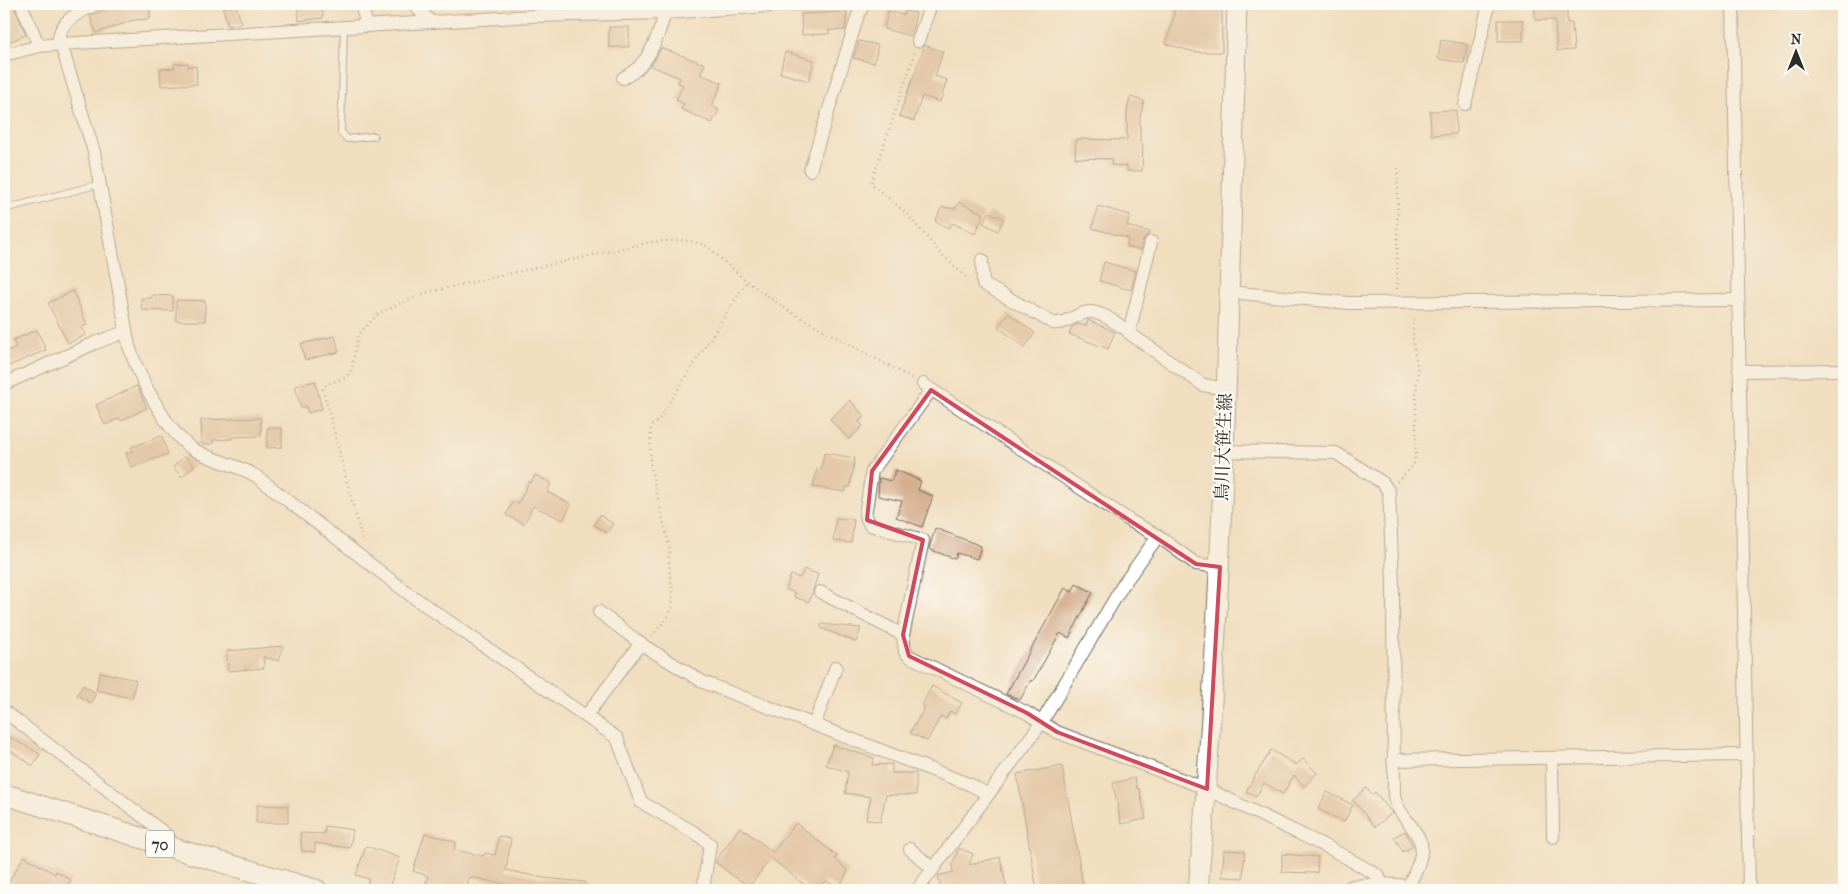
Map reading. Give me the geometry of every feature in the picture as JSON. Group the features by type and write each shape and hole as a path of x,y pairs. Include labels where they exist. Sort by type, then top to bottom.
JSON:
{"main road":[{"name":"70","path":"4,794 176,849 317,890"},
{"path":"1353,890 1382,888 1408,890"}],"street":[{"path":"21,4 38,46"},
{"path":"97,4 77,14 63,25 60,34 61,44 94,152 125,332 136,369 182,440 202,454 238,467 256,476 409,594 617,738 641,802 697,834 710,844 703,890"},
{"path":"361,4 367,26"},
{"path":"413,4 431,22"},
{"path":"554,4 563,15"},
{"path":"4,55 38,46 61,44 431,22 563,15 665,13 799,4"},
{"path":"810,170 852,34 864,4"},
{"path":"918,41 932,4"},
{"name":"鳥川大笹生線","path":"1198,890 1207,789 1220,567 1237,4"},
{"path":"1465,104 1490,4"},
{"path":"1733,4 1749,890"},
{"path":"623,78 635,72 651,51 665,13"},
{"path":"1129,331 1152,242"},
{"path":"982,260 983,284 1053,323 1065,323 1085,313 1094,313 1129,331 1129,333 1203,385 1226,389"},
{"path":"1228,292 1245,292 1312,301 1397,303 1738,300"},
{"path":"4,384 95,343 125,332"},
{"path":"1740,371 1844,370"},
{"path":"1220,567 1196,564 1158,536 1132,522 927,387 872,471 865,515 870,524 922,540 903,634 905,652 909,656 1027,713 1057,732 1207,789 1370,869 1380,876 1382,888"},
{"path":"1224,451 1336,453 1387,486 1389,492 1393,582 1393,760 1395,802 1421,844 1420,856 1408,890"},
{"path":"917,890 1042,722 1123,585 1158,536"},
{"path":"820,592 903,634"},
{"path":"599,612 643,644 703,682 971,786 987,794"},
{"path":"586,716 643,644"},
{"path":"814,725 836,667"},
{"path":"4,711 167,835 176,849"},
{"path":"1393,760 1746,755"},
{"path":"1552,758 1553,837"},
{"path":"910,849 933,870"}],"lane":[{"path":"344,27 341,132 347,139 374,136"},
{"path":"4,209 100,184"}],"path":[{"path":"918,41 871,183 906,213 940,253 970,280 982,280"},
{"path":"1397,303 1398,165"},
{"path":"359,555 362,543 361,532 322,390 325,385 345,378 348,374 352,368 358,335 379,313 424,292 661,241 681,240 700,243 716,253 747,281 801,319 830,332 848,344 927,387"},
{"path":"643,644 670,613 672,603 668,558 670,550 650,464 651,426 657,422 747,281"},
{"path":"1387,486 1402,480 1413,466 1416,455 1418,371 1413,342 1414,322 1411,302"}],"highlighted area":[{"path":"931,390 1196,564 1220,567 1207,789 1057,732 1027,713 909,656 903,635 923,540 867,520 872,471"}],"building":[{"path":"4,4 13,4 26,35 4,44"},
{"path":"119,4 150,5 150,19 134,20 96,33 90,16"},
{"path":"236,4 241,23 228,26 223,8"},
{"path":"297,4 322,4 323,18 299,21"},
{"path":"1174,4 1222,4 1222,52 1195,52 1166,44 1174,16"},
{"path":"1535,4 1567,4 1567,23 1572,23 1574,50 1557,51 1555,20 1535,20"},
{"path":"888,11 904,15 905,11 916,13 911,36 884,29"},
{"path":"847,12 845,30 829,30 829,34 802,35 801,14"},
{"path":"1498,20 1523,20 1523,41 1498,41"},
{"path":"609,27 629,27 629,47 609,47"},
{"path":"1441,40 1467,44 1464,63 1438,59"},
{"path":"859,41 878,45 874,63 853,58"},
{"path":"925,45 943,52 935,76 947,80 940,102 922,96 914,121 899,116"},
{"path":"661,48 705,64 700,74 722,83 712,106 719,110 712,123 681,109 684,104 676,100 683,85 678,83 680,78 651,66"},
{"path":"785,52 814,60 809,81 780,73"},
{"path":"188,63 188,67 196,66 197,84 161,86 160,69 175,68 174,64"},
{"path":"1130,97 1144,101 1140,117 1140,144 1143,144 1142,171 1127,171 1127,166 1111,165 1112,159 1075,158 1076,139 1127,140 1127,111"},
{"path":"1456,110 1456,134 1431,135 1430,111"},
{"path":"959,202 984,214 975,234 952,223 949,228 935,221 942,207 955,209"},
{"path":"1098,206 1130,215 1127,226 1150,232 1143,240 1141,250 1127,247 1128,238 1092,228"},
{"path":"989,212 1004,219 998,231 983,223"},
{"path":"1104,262 1136,271 1131,290 1099,281"},
{"path":"73,291 87,325 82,327 86,335 68,343 48,303"},
{"path":"152,295 173,296 173,311 142,310 141,298 152,298"},
{"path":"176,300 205,301 205,321 176,321"},
{"path":"1008,313 1035,333 1025,347 998,327"},
{"path":"1088,320 1115,332 1108,349 1069,334 1072,327 1079,324 1086,326"},
{"path":"37,330 46,350 4,368 4,353 16,347 13,340"},
{"path":"335,336 339,352 305,360 301,344"},
{"path":"315,381 322,409 308,413 306,406 301,408 295,386"},
{"path":"137,386 147,408 121,421 120,418 105,425 96,405"},
{"path":"850,400 864,416 859,422 863,426 849,439 830,419"},
{"path":"261,418 261,436 232,437 232,439 213,440 213,444 202,444 201,420"},
{"path":"267,428 282,428 282,447 267,448"},
{"path":"162,436 168,454 131,467 126,453 133,451 131,447"},
{"path":"824,453 855,458 850,487 846,487 845,492 813,487 817,469 821,470"},
{"path":"185,456 194,466 182,477 173,467"},
{"path":"896,470 921,481 918,490 933,496 922,527 896,517 902,501 878,496 879,478 891,481"},
{"path":"535,475 551,483 547,492 571,504 563,520 533,506 524,524 506,515 513,501 518,504 529,482 531,483"},
{"path":"600,515 613,524 607,533 594,525"},
{"path":"836,518 854,520 851,543 833,541"},
{"path":"935,528 981,546 977,559 957,553 955,559 929,549"},
{"path":"804,569 818,574 809,602 794,597 795,593 786,589 791,575 800,578"},
{"path":"1076,584 1093,592 1069,638 1060,633 1020,700 1006,694 1065,588 1072,592"},
{"path":"822,624 861,628 856,642 821,628"},
{"path":"283,646 279,661 263,657 264,668 228,671 227,651"},
{"path":"100,672 136,680 132,698 96,690"},
{"path":"83,685 96,693 91,703 77,695"},
{"path":"932,686 962,703 955,714 950,711 946,719 941,716 927,741 910,733 925,707 922,705"},
{"path":"4,734 40,754 33,766 4,746"},
{"path":"833,745 874,758 872,765 892,764 892,773 916,773 916,795 886,795 880,822 866,819 871,797 845,793 848,772 826,765"},
{"path":"1271,750 1296,765 1303,759 1317,773 1304,787 1294,775 1283,794 1264,783 1256,797 1246,791"},
{"path":"1062,766 1084,890 1037,890 1017,774"},
{"path":"1135,778 1146,819 1121,824 1113,783"},
{"path":"1366,788 1372,795 1375,792 1392,813 1375,827 1353,800"},
{"path":"1327,792 1353,805 1344,822 1318,809"},
{"path":"257,805 288,806 288,823 256,823"},
{"path":"796,823 837,856 835,859 848,871 839,888 826,881 818,890 811,890 771,858 749,887 715,862 740,827 773,852"},
{"path":"325,826 353,830 350,848 315,843 315,852 302,851 300,833 324,834"},
{"path":"1405,831 1413,846 1403,852 1394,837"},
{"path":"425,833 456,842 454,850 484,856 485,853 495,855 499,836 511,839 506,870 543,878 585,882 585,890 508,890 509,885 469,877 466,890 424,890 428,876 413,871"},
{"path":"366,846 400,858 388,890 367,884 369,879 356,875"},
{"path":"959,848 973,854 969,865 1000,857 1007,890 941,890 938,876 953,872 952,865"},
{"path":"1224,850 1245,851 1243,878 1222,877"},
{"path":"1282,854 1318,857 1317,873 1282,872"},
{"path":"24,856 55,874 56,871 71,880 64,890 4,890"}]}
